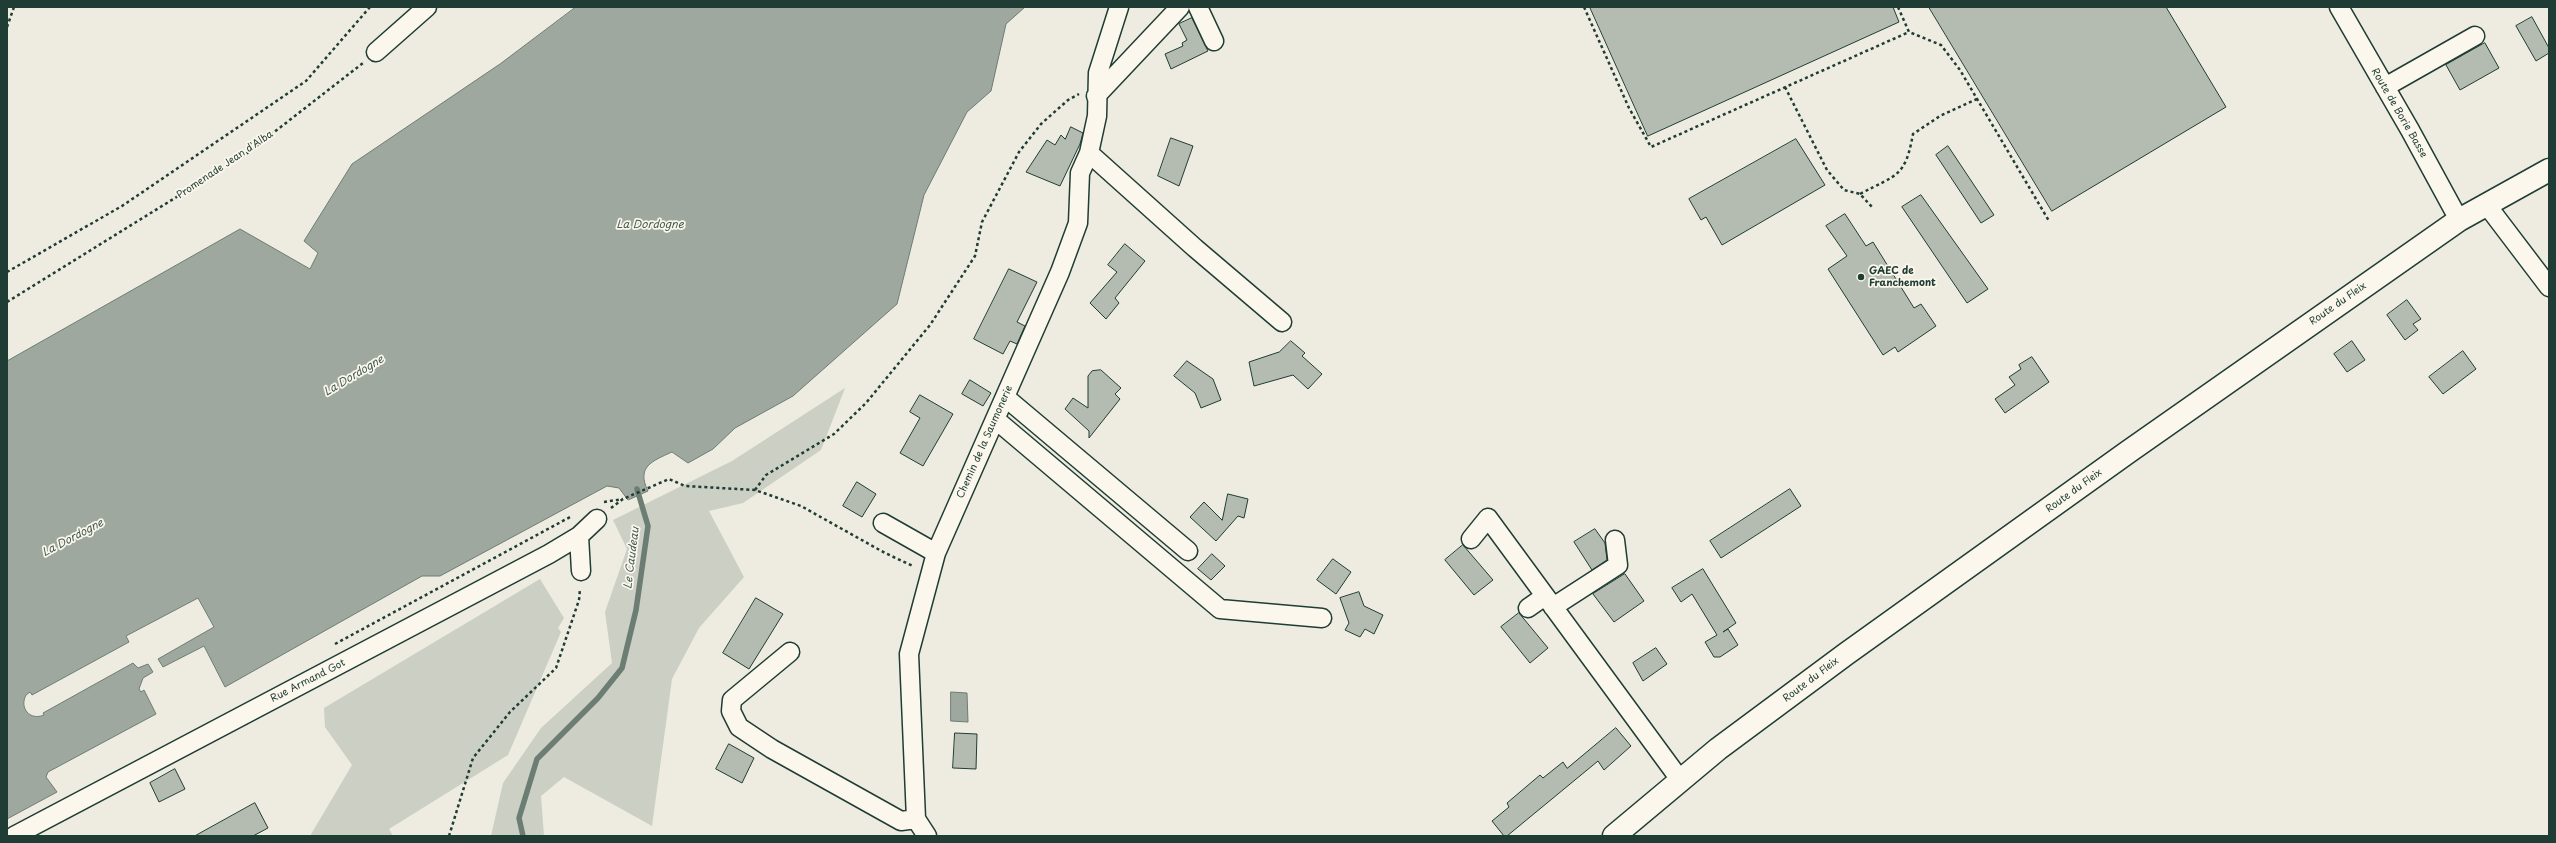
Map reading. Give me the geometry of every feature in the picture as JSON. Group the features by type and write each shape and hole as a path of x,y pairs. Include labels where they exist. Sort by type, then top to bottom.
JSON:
{"main road":[{"name":"Route du Fleix","path":"1614,836 1718,749 1846,654 2458,220 2549,170"}],"street":[{"path":"376,52 427,7"},
{"path":"1097,84 1119,7"},
{"path":"1097,84 1180,7"},
{"path":"1198,7 1214,41"},
{"name":"Route de Borie Basse","path":"2339,7 2458,220"},
{"path":"2385,87 2475,36"},
{"name":"Chemin de la Saumonerie","path":"916,819 909,654 936,554 1060,272 1078,223 1080,173 1089,153 1097,116 1097,84"},
{"path":"1089,153 1195,248 1282,322"},
{"path":"2486,204 2549,287"},
{"path":"1005,397 1188,551"},
{"path":"995,419 1220,609 1322,618"},
{"path":"1471,539 1488,518 1681,781"},
{"name":"Rue Armand Got","path":"14,836 549,554 579,536 597,519"},
{"path":"883,523 936,554"},
{"path":"579,536 581,571"},
{"path":"1528,608 1549,602 1618,565 1615,540"},
{"path":"790,652 732,700 731,711 739,728 772,749 901,821 916,819 927,836"}],"path":[{"path":"7,26 14,7"},
{"path":"7,272 122,206 306,81 370,7"},
{"path":"1584,7 1629,108 1651,147 1909,32"},
{"path":"1898,7 1909,32 1941,45 1977,99 2049,221"},
{"name":"Promenade Jean d'Alba","path":"7,302 246,154 351,74 376,52"},
{"path":"755,490 766,475 834,434 866,403 930,325 953,293 975,256 982,222 1000,184 1019,152 1041,124 1068,100 1097,84"},
{"path":"1785,87 1828,170 1844,190 1860,194 1872,207"},
{"path":"1860,194 1900,172 1909,159 1914,134 1940,116 1977,99"},
{"path":"623,499 669,479 685,486 755,490 800,506 885,553 930,574"},
{"path":"449,836 473,758 510,712 556,668 579,600"}],"shaded area":[{"path":"845,388 821,450 743,503 709,511 744,577 699,628 672,679 652,826 564,777 541,796 544,836 491,836 503,783 541,728 612,663 605,612 627,549 613,520 732,461"},
{"path":"540,579 564,618 558,628 561,632 508,755 389,829 393,836 310,836 352,765 325,727 324,708"}],"water":[{"name":"La Dordogne","path":"576,7 1025,7 1006,24 991,91 967,112 924,195 897,304 793,396 735,428 713,449 688,463 672,452 652,462 645,470 644,476 648,491 628,500 619,488 607,486 440,576 422,576 225,687 204,646 163,667 158,659 214,627 198,598 126,636 129,642 32,695 30,692 26,695 24,700 25,709 30,715 44,715 43,713 133,663 138,668 148,664 153,672 143,678 139,689 141,692 144,690 156,714 48,772 46,777 57,792 7,819 7,361 240,229 310,269 318,253 304,241 352,164 500,64"},
{"path":"951,692 967,693 968,722 951,721"}],"building":[{"path":"1590,7 1893,7 1899,22 1648,136"},
{"path":"1929,7 2166,7 2226,107 2052,211"},
{"path":"2532,17 2549,48 2549,53 2536,61 2516,26"},
{"path":"1192,18 1208,51 1171,69 1165,54 1183,46 1182,43 1187,40 1179,24"},
{"path":"2485,43 2499,68 2460,90 2446,65"},
{"path":"1071,127 1083,133 1080,144 1060,186 1026,172 1047,140 1055,145 1061,135 1065,139"},
{"path":"1171,138 1193,146 1179,186 1158,176"},
{"path":"1796,139 1825,185 1722,245 1706,217 1701,220 1689,199"},
{"path":"1948,146 1994,215 1981,223 1936,155"},
{"path":"1921,195 1988,289 1967,303 1902,207"},
{"path":"1845,214 1866,246 1873,242 1914,308 1921,304 1936,326 1898,352 1895,347 1883,355 1828,269 1847,256 1826,226"},
{"path":"1125,244 1145,261 1115,298 1119,303 1106,319 1090,303 1117,272 1108,265"},
{"path":"1009,269 1037,282 1017,322 1025,326 1017,344 1010,341 1003,354 974,339"},
{"path":"2407,300 2421,319 2413,324 2418,330 2405,340 2387,315"},
{"path":"1291,341 1305,353 1302,356 1322,374 1308,389 1293,375 1254,386 1249,362 1279,352"},
{"path":"2352,341 2365,360 2347,372 2334,354"},
{"path":"2463,351 2476,369 2443,394 2429,377"},
{"path":"2032,357 2049,382 2005,413 1995,399 2015,385 2009,377 2021,369 2019,365"},
{"path":"1187,361 1213,379 1221,400 1201,408 1195,393 1174,376"},
{"path":"1101,370 1121,388 1115,394 1120,399 1089,438 1089,431 1065,409 1073,398 1088,408 1088,376 1092,371"},
{"path":"970,380 991,393 983,406 962,394"},
{"path":"920,395 953,414 923,466 900,453 920,418 910,412"},
{"path":"857,482 876,494 862,517 843,506"},
{"path":"1790,489 1801,506 1721,558 1710,541"},
{"path":"1228,494 1248,499 1244,518 1238,516 1216,541 1190,517 1204,502 1222,520"},
{"path":"1595,529 1605,543 1607,560 1592,570 1574,542"},
{"path":"1463,545 1493,580 1474,595 1445,560"},
{"path":"1212,554 1225,566 1211,580 1198,569"},
{"path":"1333,559 1351,572 1336,594 1317,580"},
{"path":"1703,569 1736,623 1723,632 1728,629 1738,645 1720,657 1714,657 1705,642 1717,635 1692,594 1681,602 1672,588"},
{"path":"1625,574 1644,601 1614,622 1593,594"},
{"path":"1359,592 1364,606 1383,615 1374,634 1365,629 1360,637 1345,630 1349,623 1340,598"},
{"path":"756,598 783,614 749,669 723,653"},
{"path":"1519,613 1548,648 1530,663 1501,627"},
{"path":"1656,648 1667,664 1643,681 1633,663"},
{"path":"1616,728 1631,746 1604,770 1598,761 1507,836 1504,836 1492,821 1509,807 1507,803 1540,775 1543,778 1563,762 1567,768"},
{"path":"955,733 977,734 976,769 953,768"},
{"path":"729,744 754,758 742,783 716,769"},
{"path":"175,769 185,789 159,802 150,783"},
{"path":"255,803 268,828 253,836 195,836"}],"waterway":[{"name":"Le Caudeau","path":"523,836 519,818 537,759 598,698 622,668 636,610 648,526 637,489"}],"place":[{"name":"GAEC de Franchemont","path":"1861,277"}]}
